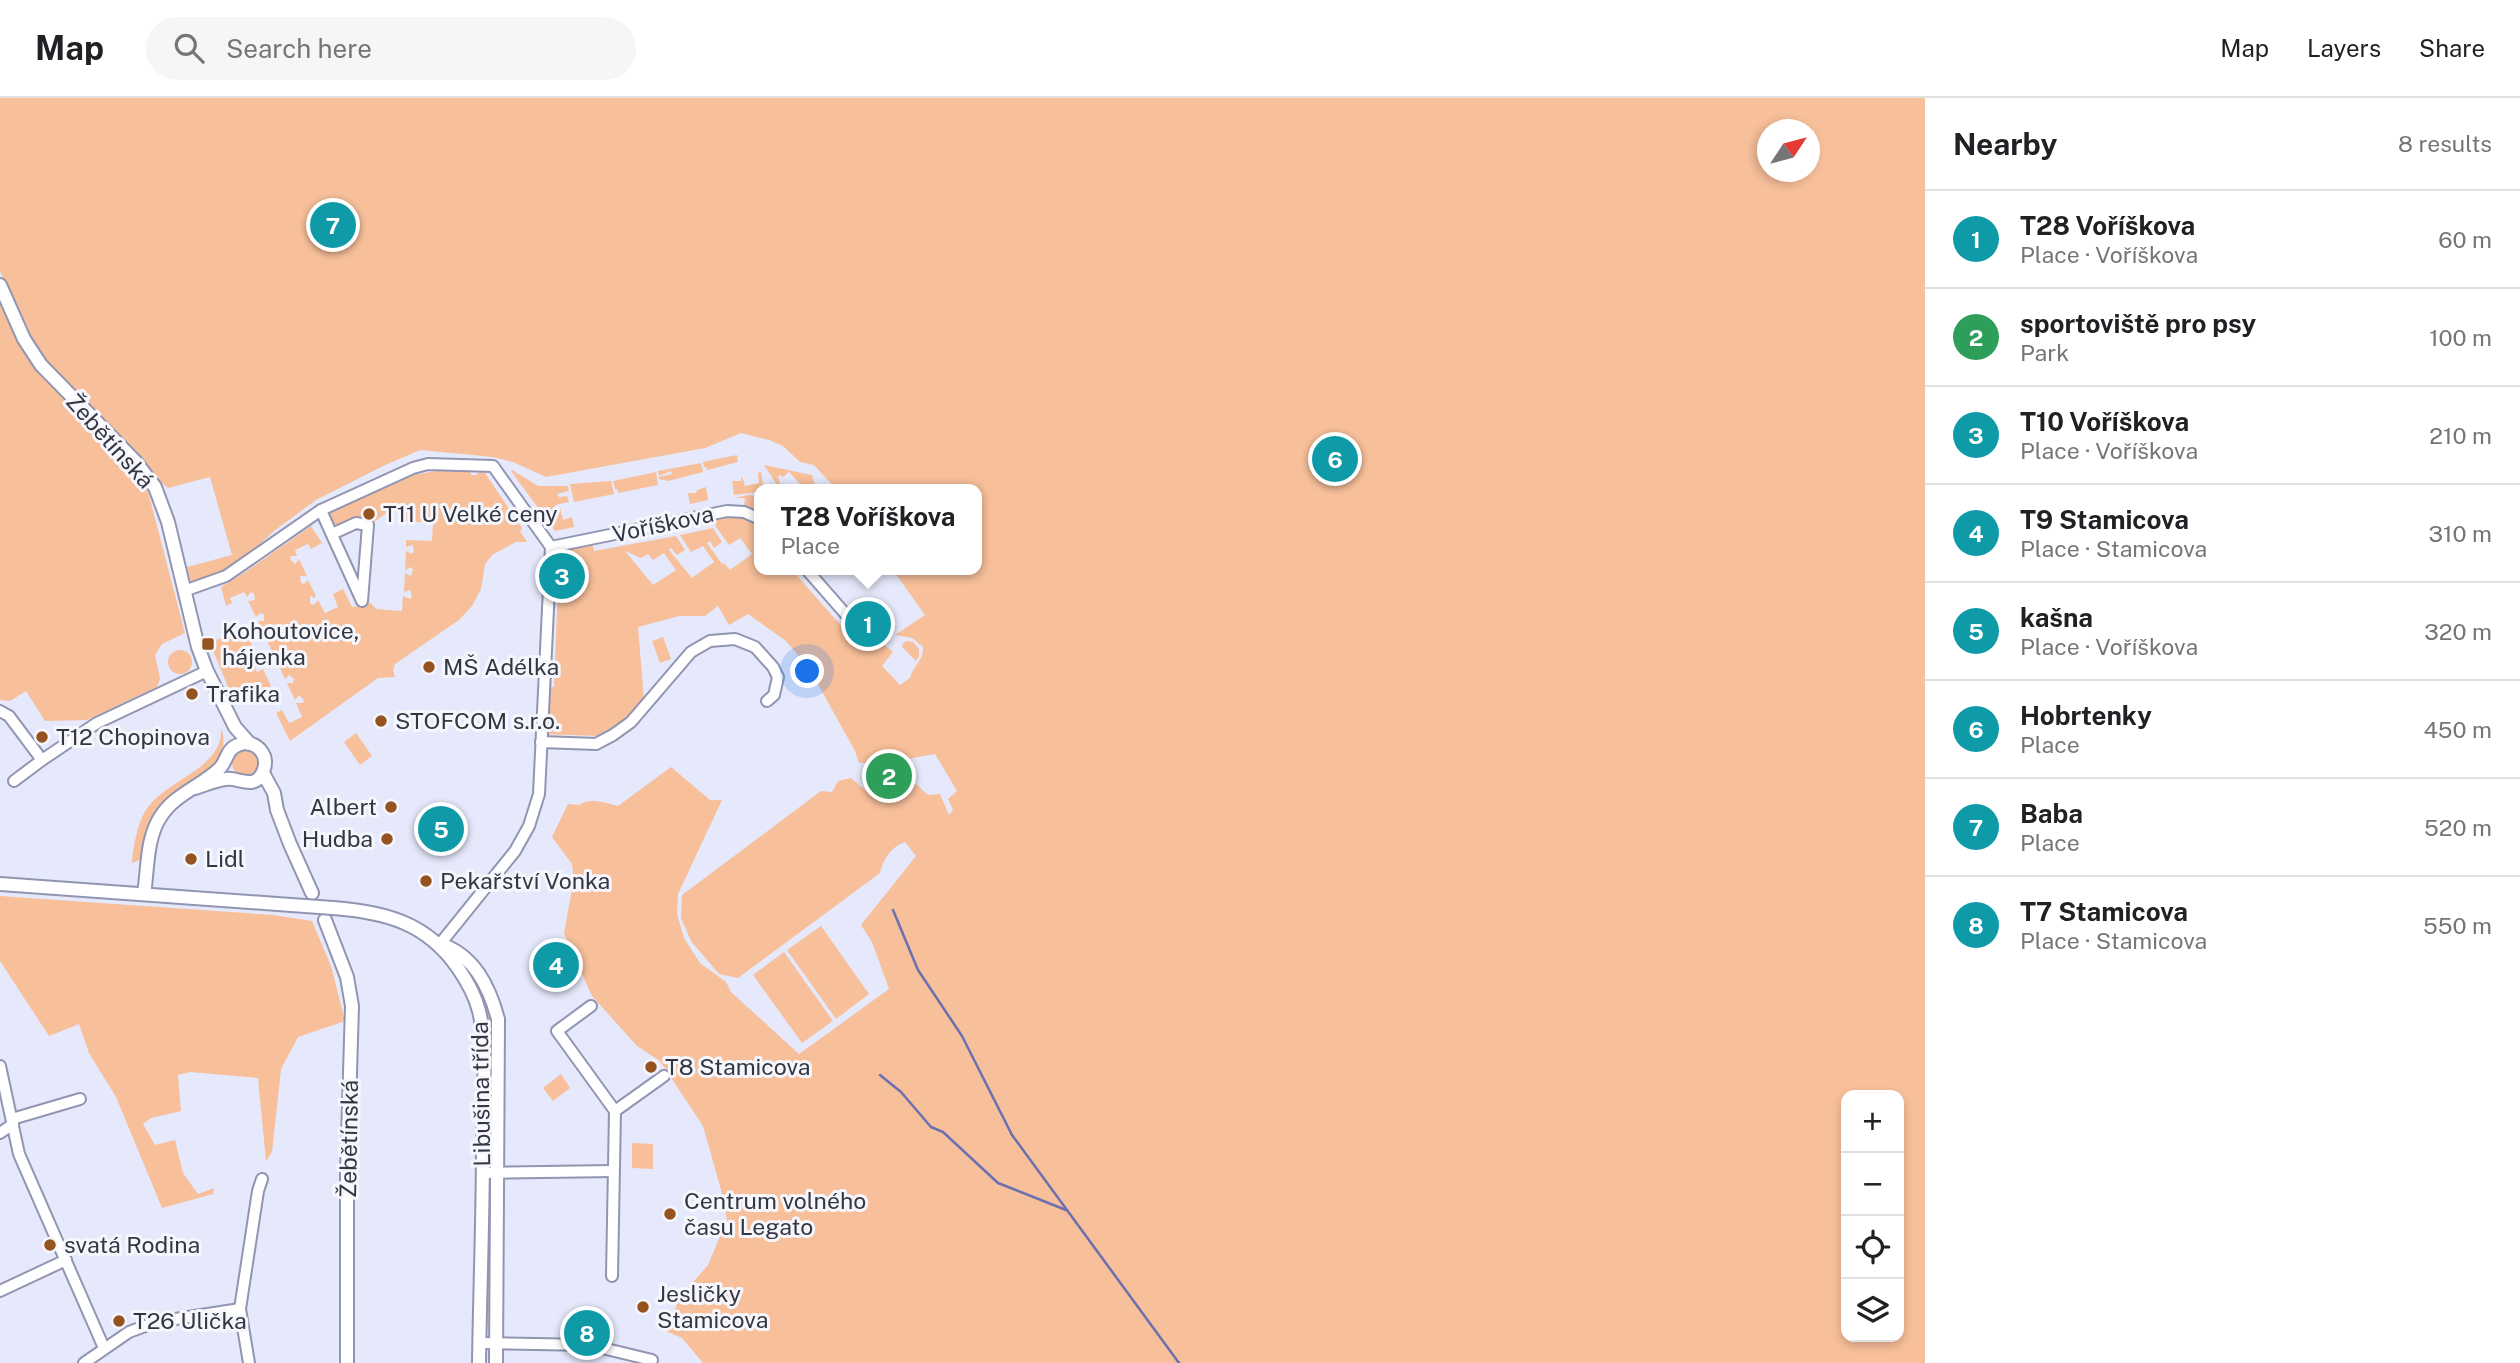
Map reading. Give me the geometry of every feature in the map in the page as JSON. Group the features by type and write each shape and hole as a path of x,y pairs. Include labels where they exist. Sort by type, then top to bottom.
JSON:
{"street":[{"name":"Žebětínská","path":"0,285 24,339 41,365 135,461 152,482 164,508 207,671 235,727 250,744"},
{"path":"0,884 368,911 386,915 414,927 440,944 515,851 529,826 539,794 551,547 493,466 428,464 321,510 237,570 184,590"},
{"path":"321,510 362,601 368,525 356,523 332,534"},
{"name":"Voříškova","path":"551,547 727,511 744,512 754,516"},
{"path":"811,575 863,635"},
{"path":"541,742 596,744 613,735 641,712 691,652 710,641 735,639 755,647 773,667 778,677 774,695 767,701"},
{"path":"14,781 97,723 207,671"},
{"path":"0,711 9,716 42,760"},
{"path":"144,894 156,824 172,803 217,771 233,747 235,727"},
{"path":"233,747 250,744 259,748 263,755 263,773 249,783"},
{"path":"225,760 227,771 233,779"},
{"path":"263,773 274,793 277,810 312,893"},
{"path":"195,788 223,779 249,783 262,791 277,810"},
{"name":"Žebětínská","path":"325,920 347,977 352,1006 347,1173 347,1363"},
{"name":"Libušina třída","path":"440,944 465,956 487,988 498,1019 496,1363"},
{"name":"Libušina třída","path":"440,944 468,982 479,1010 483,1035 479,1363"},
{"path":"591,1006 557,1031 615,1111 612,1276"},
{"path":"0,1066 19,1154 104,1348"},
{"path":"615,1111 664,1076"},
{"path":"0,1133 13,1121 80,1099"},
{"path":"483,1173 613,1171"},
{"path":"249,1363 240,1309 262,1179"},
{"path":"0,1291 65,1260"},
{"path":"83,1363 129,1332 156,1322 240,1309"},
{"path":"479,1343 590,1345 652,1360"}],"shaded area":[{"path":"0,98 1925,98 1925,1363 703,1363 682,1338 666,1331 680,1297 708,1265 727,1220 703,1126 660,1061 637,1046 592,996 564,933 574,879 572,864 552,837 568,804 579,805 593,801 618,806 671,767 710,800 722,800 678,894 677,914 684,938 700,963 726,982 731,992 799,1054 889,989 872,942 861,925 916,856 905,842 896,847 886,858 880,873 738,978 719,974 691,941 681,918 682,895 821,791 832,792 838,781 851,778 873,797 916,784 928,795 940,794 949,815 953,810 948,799 957,791 935,754 885,763 859,763 809,668 786,641 748,614 729,625 718,606 705,616 679,616 638,627 644,700 622,723 598,736 541,734 544,688 554,687 558,585 566,585 567,572 550,570 551,547 591,539 594,551 676,536 685,550 677,555 671,548 669,550 692,578 714,562 703,546 691,552 680,535 713,528 722,542 714,548 710,541 707,543 722,564 730,570 752,554 740,538 729,545 716,527 715,518 745,518 754,522 754,575 796,575 858,645 870,633 893,652 882,666 900,685 910,678 922,656 923,647 912,638 895,635 925,615 897,575 982,575 982,484 831,484 814,465 800,462 783,446 741,433 705,448 546,477 513,462 493,457 420,450 316,500 274,531 235,567 191,582 187,567 232,555 210,477 168,488 45,361 29,336 0,271","holes":["625,551 641,558 648,554 653,560 664,553 676,570 653,585"]},
{"path":"0,299 20,342 35,366 146,484 185,633 162,644 155,655 160,679 157,687 87,720 45,721 26,691 10,701 0,700"},
{"path":"737,455 738,462 707,470 704,467 703,462"},
{"path":"701,463 703,472 668,481 659,479 672,474 671,471 659,476 658,471"},
{"path":"764,465 812,475 815,484 800,484 789,472 783,477 780,475 780,484 776,484"},
{"path":"442,470 470,471 471,475 485,473 522,528 520,531 527,542 516,542 492,555 485,564 481,589 472,606 459,620 395,664 395,677 378,678 290,741 276,713 282,710 289,723 302,717 296,703 303,703 304,700 299,695 295,700 287,683 293,683 294,679 289,675 285,679 277,662 283,662 284,658 280,654 276,659 267,641 274,641 275,637 270,633 266,638 258,621 264,621 264,614 260,613 256,617 248,601 255,600 254,594 251,592 247,597 244,592 230,598 232,603 226,606 221,587 311,526 322,543 311,549 308,544 295,550 297,556 291,556 290,559 295,564 299,559 307,576 300,576 301,583 304,584 308,580 316,596 310,597 310,603 314,605 318,600 325,613 338,607 333,594 343,589 352,607 371,603 376,609 402,611 403,596 410,599 412,596 410,590 404,592 405,573 411,576 413,570 411,567 405,570 406,551 412,554 414,551 413,545 406,547 406,540 432,541 433,523 403,521 403,512 389,511 374,522 374,510 364,509 363,522 337,527 333,525 328,514 413,475"},
{"path":"512,470 538,486 568,486 569,491 557,494 559,497 567,496 569,502 555,505 556,509 560,508 563,520 572,517 574,527 555,531"},
{"path":"656,472 658,485 618,493 615,489 613,481"},
{"path":"761,472 763,484 754,484 759,483 758,473"},
{"path":"742,476 745,486 754,484 754,493 734,495 732,481 741,481"},
{"path":"611,481 614,494 574,502 570,484"},
{"path":"706,487 708,500 690,504 688,493 696,493"},
{"path":"754,496 754,510 744,506 745,498 734,498"},
{"path":"244,628 252,645 246,647 247,651 253,649 261,665 255,668 257,672 263,669 271,686 258,693 256,690 244,695 245,700 235,704 208,638 215,637 216,640 227,636 227,632"},
{"path":"663,637 671,659 660,663 652,641"},
{"path":"907,641 913,642 919,649 916,661 902,647"},
{"path":"180,650 188,654 192,662 188,670 180,674 172,670 168,662 172,654"},
{"path":"221,727 224,738 222,749 210,768 211,771 162,803 150,823 142,859 132,863 144,812 158,797 205,762 220,741"},
{"path":"356,733 372,756 360,765 344,742"},
{"path":"245,750 255,753 258,763 255,773 245,776 235,773 232,763 235,753"},
{"path":"907,767 910,783 871,791 869,770"},
{"path":"0,896 273,915 312,921 331,966 345,1021 298,1037 281,1069 272,1152 266,1161 258,1078 190,1072 178,1075 181,1111 151,1118 143,1124 155,1145 175,1140 183,1173 198,1194 214,1188 213,1194 162,1208 116,1097 89,1053 79,1024 49,1036 0,961"},
{"path":"821,926 869,994 836,1019 787,950"},
{"path":"784,952 833,1021 802,1043 753,975"},
{"path":"480,984 492,1014 491,1157 488,1155 475,987"},
{"path":"561,1074 570,1088 553,1101 543,1088"},
{"path":"632,1143 653,1144 653,1169 632,1168"},
{"path":"487,1194 494,1194 489,1328 486,1327"}],"waterway":[{"path":"893,910 918,970 962,1036 1012,1135 1179,1363"},
{"path":"880,1075 901,1092 931,1127 943,1132 998,1183 1066,1210"}],"place":[{"name":"Baba","path":"333,225"},
{"name":"Hobrtenky","path":"1335,459"},
{"name":"T11 U Velké ceny","path":"369,514"},
{"name":"T10 Voříškova","path":"562,576"},
{"name":"T28 Voříškova","path":"868,624"},
{"name":"Kohoutovice, hájenka","path":"208,644"},
{"name":"MŠ Adélka","path":"429,667"},
{"name":"Trafika","path":"192,694"},
{"name":"STOFCOM s.r.o.","path":"381,721"},
{"name":"T12 Chopinova","path":"42,737"},
{"name":"sportoviště pro psy","path":"889,776"},
{"name":"Albert","path":"391,807"},
{"name":"kašna","path":"441,829"},
{"name":"Hudba","path":"387,839"},
{"name":"Lidl","path":"191,859"},
{"name":"Pekařství Vonka","path":"426,881"},
{"name":"T9 Stamicova","path":"556,965"},
{"name":"T8 Stamicova","path":"651,1067"},
{"name":"Centrum volného času Legato","path":"670,1214"},
{"name":"svatá Rodina","path":"50,1245"},
{"name":"Jesličky Stamicova","path":"643,1307"},
{"name":"T26 Ulička","path":"119,1321"},
{"name":"T7 Stamicova","path":"587,1333"}]}
